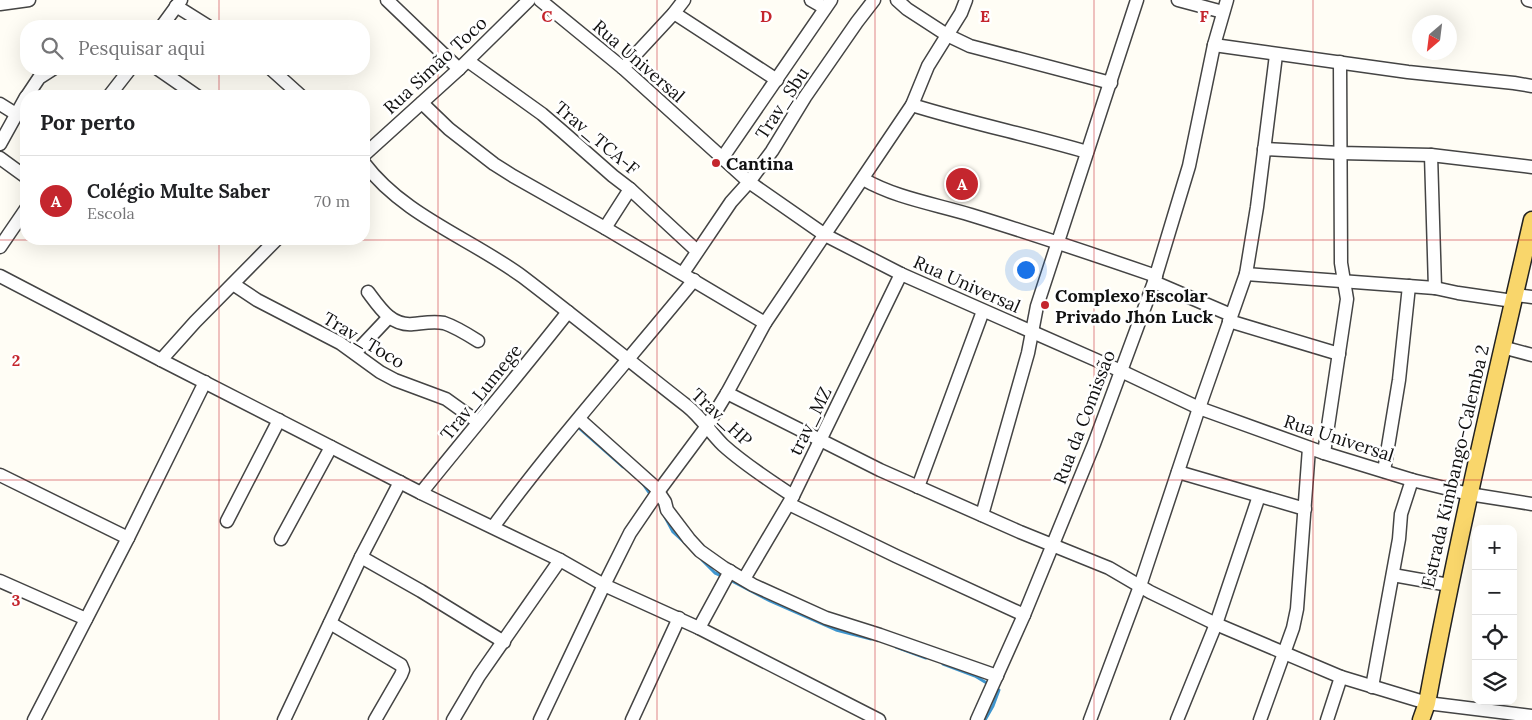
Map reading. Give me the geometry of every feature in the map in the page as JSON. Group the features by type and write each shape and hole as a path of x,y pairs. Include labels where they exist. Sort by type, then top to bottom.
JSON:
{"main road":[{"name":"Estrada Kimbango-Calemba 2","path":"1421,720 1427,703 1449,585 1532,220"}],"street":[{"path":"0,4 29,0"},
{"name":"Trav_TCA-F","path":"387,0 464,65 542,114 630,189 697,251"},
{"name":"Rua Simão Toco","path":"370,150 464,65 529,0"},
{"name":"Rua Universal","path":"540,0 623,68 749,182 825,235 901,274 1121,370 1199,408 1309,448 1412,480 1469,494 1532,504"},
{"path":"623,68 684,0"},
{"path":"723,157 828,4 812,0"},
{"name":"Trav_Sbu","path":"683,273 731,202 749,182 857,22 874,0"},
{"path":"897,0 907,9 947,35 970,46 1111,83"},
{"path":"540,720 630,533 707,426 727,393 764,323 912,105 928,66 961,13 966,0"},
{"path":"982,515 1028,353 1037,306 1137,0"},
{"path":"1178,0 1225,6"},
{"path":"166,20 178,3 200,20"},
{"name":"Rua da Comissão","path":"977,720 1053,546 1094,444 1155,279 1189,166 1214,45 1225,6"},
{"path":"674,13 776,80"},
{"path":"1214,45 1408,72 1532,86"},
{"path":"1090,720 1140,586 1246,274 1257,207 1276,54"},
{"path":"1324,453 1347,299 1341,263 1340,62"},
{"path":"30,90 39,78 44,75"},
{"path":"114,90 125,75"},
{"path":"167,75 188,90"},
{"path":"278,75 294,90"},
{"path":"422,103 449,129 494,164 683,273 764,323"},
{"path":"0,104 16,114"},
{"path":"912,105 1087,152"},
{"path":"0,144 20,107"},
{"path":"1264,149 1432,155 1532,167"},
{"path":"1432,155 1435,288"},
{"path":"0,158 20,173"},
{"name":"Trav_HP","path":"370,171 390,192 424,216 498,260 568,312 687,407 735,455 791,500 896,556 1024,614"},
{"path":"863,179 875,186 904,197 1059,242 1155,279 1230,318 1339,354"},
{"path":"605,228 630,189"},
{"path":"0,247 20,218"},
{"path":"161,360 269,245"},
{"name":"trav_MZ","path":"744,579 791,500 901,274"},
{"path":"1246,274 1435,288 1458,293 1514,298 1532,297"},
{"path":"0,276 421,493 560,560 604,585 679,618 879,720"},
{"path":"493,527 537,469 694,280"},
{"name":"Trav_Toco","path":"233,284 257,300 340,343 380,372 395,380 446,399 478,422"},
{"path":"1384,471 1398,380 1408,286"},
{"path":"368,292 384,313 398,323 428,321 444,324 457,328 478,341"},
{"path":"918,487 983,311"},
{"name":"Trav_Lumege","path":"421,493 568,312"},
{"path":"355,354 389,317"},
{"path":"1502,348 1532,355"},
{"path":"34,720 128,538 205,382"},
{"path":"727,393 918,487 1108,568 1216,624 1341,677 1427,703 1472,714 1530,717"},
{"path":"579,419 655,487 665,502 667,510 689,539 709,558 730,571 753,585 826,618 880,634 997,676"},
{"path":"227,520 279,420"},
{"path":"281,539 331,447"},
{"path":"1260,720 1284,653 1297,609 1309,448"},
{"path":"1178,472 1305,509"},
{"path":"0,475 128,538"},
{"path":"1372,687 1393,575 1401,514 1412,480"},
{"path":"284,720 361,558 400,482"},
{"path":"1177,720 1216,624 1259,496"},
{"path":"361,558 414,587 504,642"},
{"path":"453,720 470,691 560,560"},
{"path":"699,628 730,571"},
{"path":"1393,575 1449,585"},
{"path":"0,581 86,620"},
{"path":"634,719 679,618"},
{"path":"330,623 401,665 402,674 375,720"},
{"path":"1327,720 1341,677"}],"waterway":[{"path":"580,429 623,467"},
{"path":"643,484 652,497"},
{"path":"665,517 673,532 685,543"},
{"path":"702,560 715,573 722,576"},
{"path":"728,579 770,601 836,630 871,639"},
{"path":"896,647 926,658"},
{"path":"943,664 975,676 990,685"},
{"path":"985,720 999,690 995,688"}],"place":[{"name":"Cantina","path":"716,163"},
{"name":"Colégio Multe Saber","path":"962,184"},
{"name":"Complexo Escolar Privado Jhon Luck","path":"1045,305"}]}
